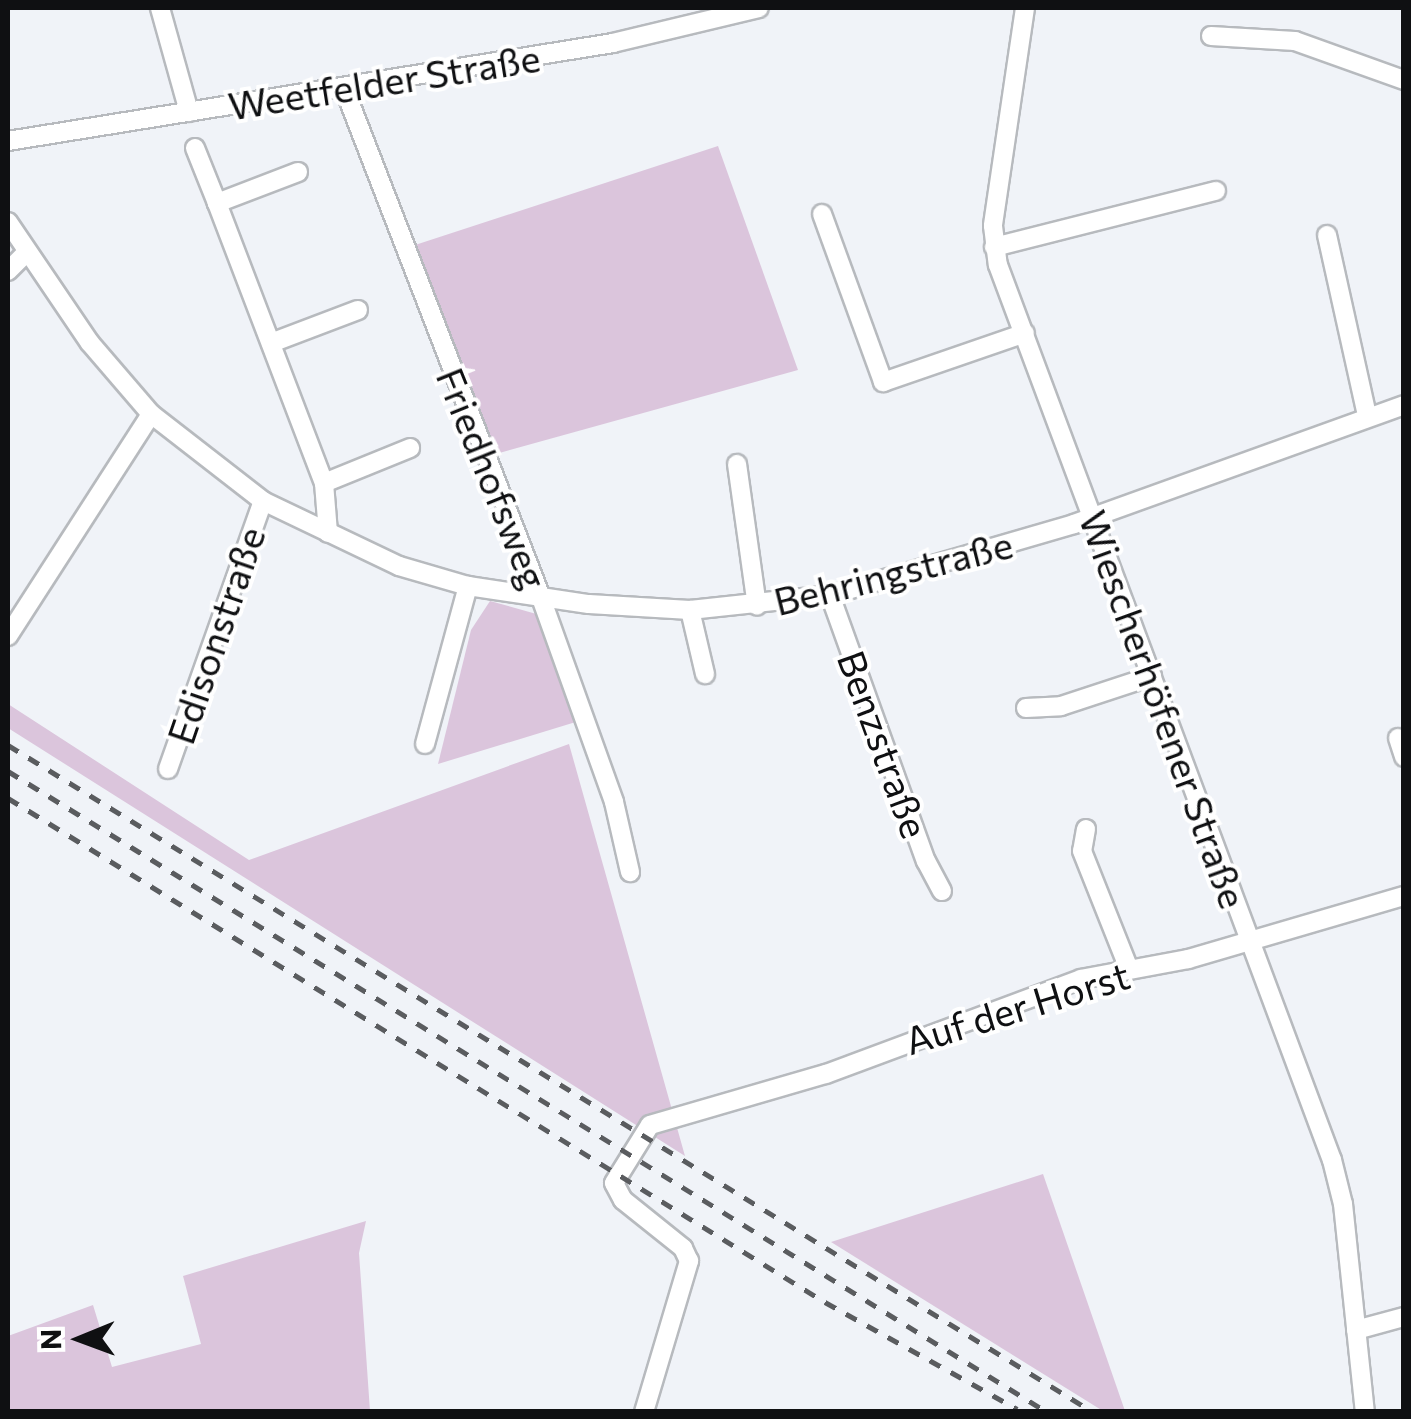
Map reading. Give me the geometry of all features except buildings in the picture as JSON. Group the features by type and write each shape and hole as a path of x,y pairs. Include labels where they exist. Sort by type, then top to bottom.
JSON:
{"street":[{"path":"160,8 189,112"},
{"name":"Weetfelder Straße","path":"8,141 613,43 759,8"},
{"name":"Wiescherhöfener Straße","path":"1024,8 994,247 1339,1183 1365,1412"},
{"path":"1211,36 1295,41 1404,80"},
{"name":"Friedhofsweg","path":"344,88 540,595 614,802 630,872"},
{"path":"195,148 324,483 328,533"},
{"path":"218,203 298,172"},
{"path":"994,247 1216,191"},
{"path":"822,214 883,382 1025,334"},
{"name":"Behringstraße","path":"8,222 151,414 262,502 399,566 468,586 690,610 758,606 830,595 918,573 1404,405"},
{"path":"1327,235 1367,416"},
{"path":"8,271 27,252"},
{"path":"271,343 358,310"},
{"path":"8,636 151,414"},
{"path":"324,483 410,448"},
{"path":"737,464 758,606"},
{"name":"Edisonstraße","path":"168,769 262,502"},
{"path":"425,744 468,586"},
{"name":"Benzstraße","path":"830,595 926,861 942,891"},
{"path":"690,610 705,674"},
{"path":"1026,708 1061,706 1152,676"},
{"path":"1086,829 1082,850 1129,969"},
{"name":"Auf der Horst","path":"644,1412 688,1261 684,1248 623,1200 614,1183 640,1134 692,1112 826,1074 1080,980 1250,942 1404,896"},
{"path":"1356,1330 1404,1317"}],"shaded area":[{"path":"718,146 798,370 492,455 412,246"},
{"path":"490,601 540,615 579,721 438,764 471,630"},
{"path":"8,704 249,860 569,744 685,1156 8,728"},
{"path":"1043,1174 1125,1411 1103,1411 831,1242"},
{"path":"366,1221 359,1253 370,1411 8,1411 8,1336 93,1305 112,1367 201,1344 183,1276"}],"railway":[{"path":"8,745 1093,1412"},
{"path":"8,771 1047,1412"},
{"path":"8,798 825,1302 1017,1409"}]}
